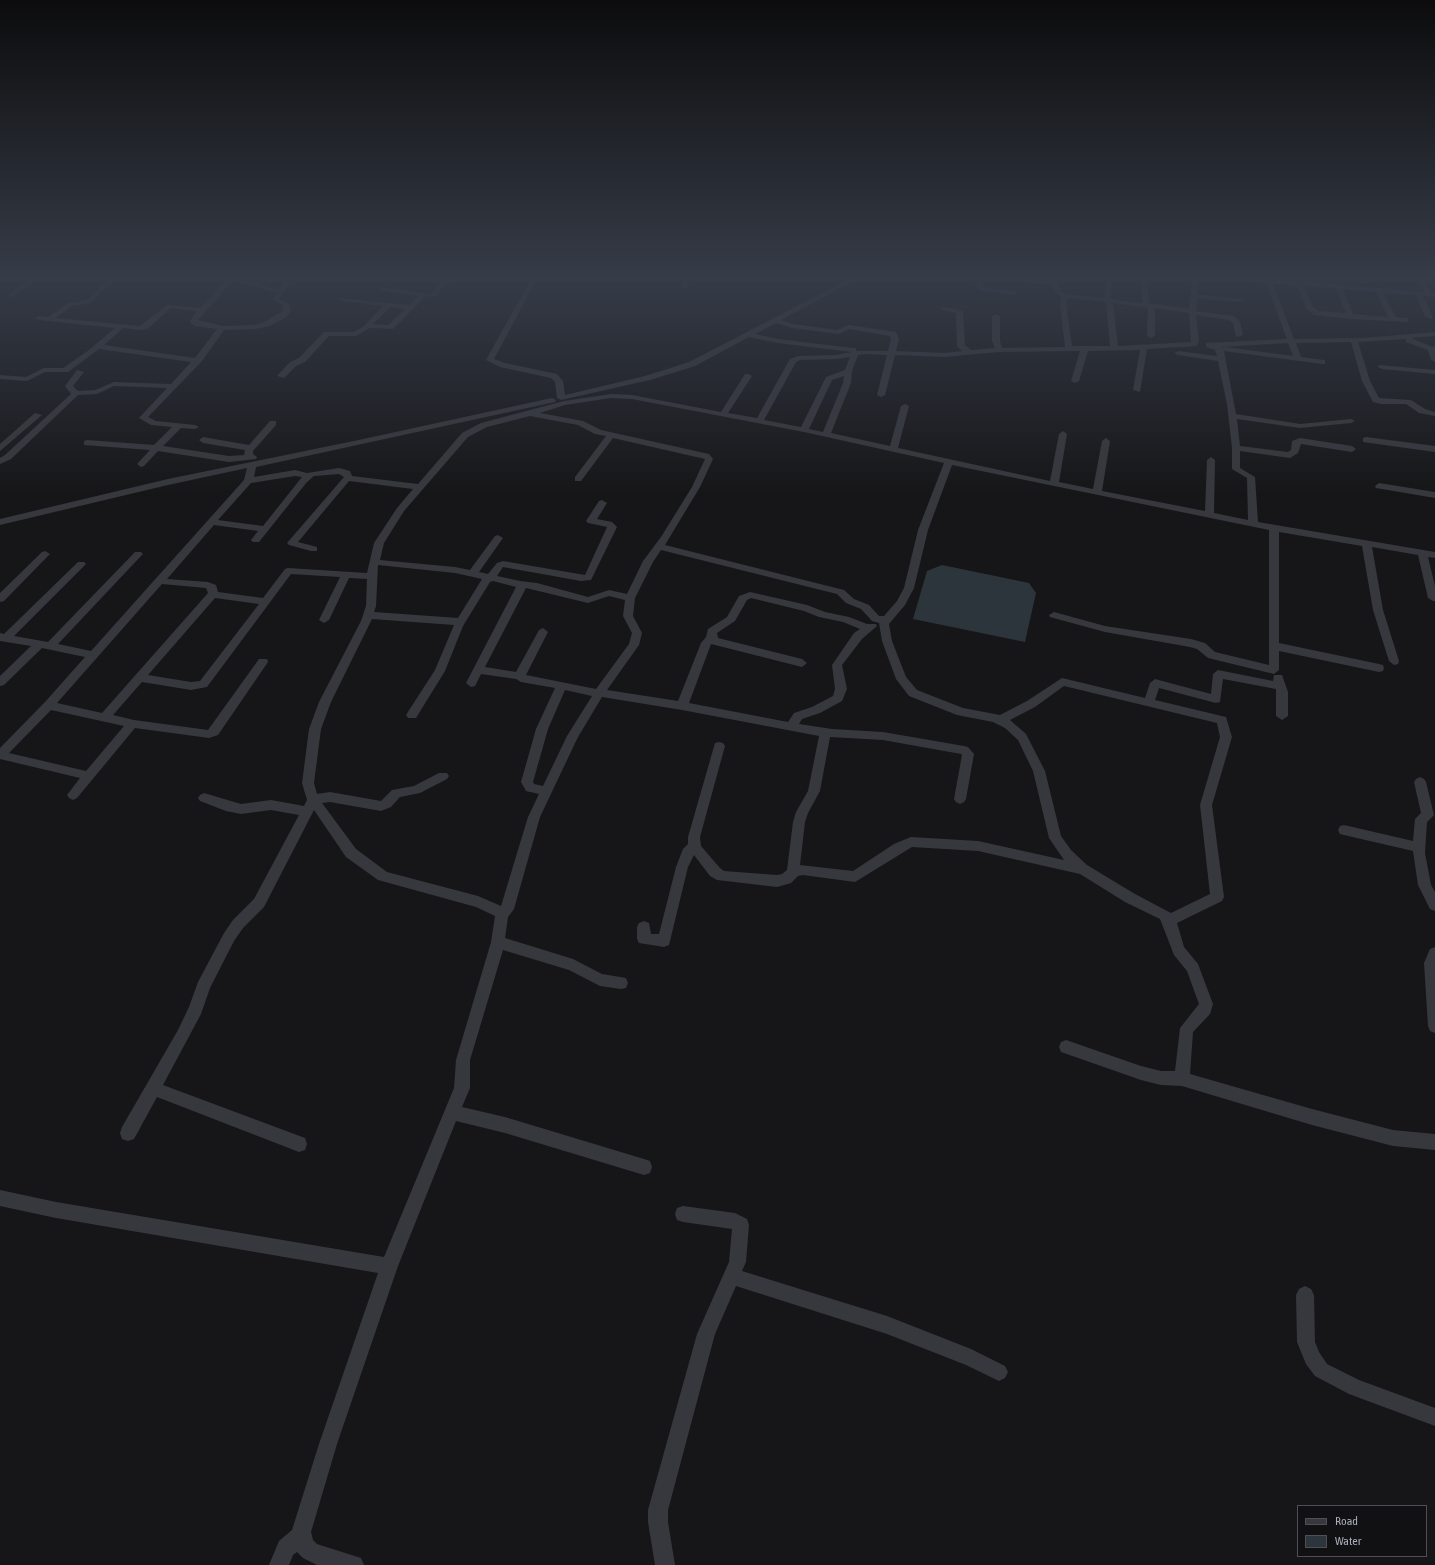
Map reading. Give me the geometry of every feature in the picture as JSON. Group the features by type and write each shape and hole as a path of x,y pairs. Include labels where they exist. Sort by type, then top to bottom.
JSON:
{"street":[{"path":"0,378 27,379 44,370 62,371 93,350"},
{"path":"120,350 198,361"},
{"path":"195,427 154,423 143,418 198,361 206,350"},
{"path":"281,376 293,364 302,360 312,350"},
{"path":"494,350 490,360 503,366 554,376 559,381 563,400"},
{"path":"0,522 50,510 60,512 251,464 563,400 677,370 719,350"},
{"path":"849,350 931,355 998,350"},
{"path":"881,395 893,350"},
{"path":"1075,380 1084,350"},
{"path":"1137,390 1143,350"},
{"path":"1219,350 1228,384 1236,448 1236,469 1251,477 1253,524"},
{"path":"1233,350 1322,362"},
{"path":"1295,350 1298,359"},
{"path":"1357,350 1366,381 1376,400 1381,402 1408,402 1422,411 1435,414"},
{"path":"1433,350 1435,360"},
{"path":"759,422 795,360 865,352"},
{"path":"1178,353 1221,359"},
{"path":"826,435 847,383 848,371 855,354"},
{"path":"1382,367 1435,372"},
{"path":"804,430 829,379 848,371"},
{"path":"58,372 79,374 70,383 71,392"},
{"path":"723,415 748,376"},
{"path":"0,461 8,457 71,392 97,392 114,384 173,386"},
{"path":"128,1133 183,1035 196,1009 203,987 230,937 238,924 259,903 309,806 308,783 315,729 325,702 368,615 373,596 373,569 377,547 386,530 419,487 470,431 484,425 531,413 563,400 625,396 804,430 1054,484 1253,524 1367,545 1435,555"},
{"path":"893,449 905,406"},
{"path":"279,1565 286,1548 301,1535 328,1444 389,1266 462,1088 464,1060 498,942 502,915 507,910 534,817 573,736 606,682 634,645 637,633 628,616 630,598 646,565 659,547 696,487 709,458 699,454 592,430 580,423 531,413"},
{"path":"0,448 38,415"},
{"path":"1232,416 1300,426 1351,421"},
{"path":"0,755 49,705 248,481 251,464 250,449 273,423"},
{"path":"141,464 178,426"},
{"path":"1054,484 1063,434"},
{"path":"578,479 611,435"},
{"path":"203,440 250,449"},
{"path":"1366,440 1435,449"},
{"path":"1097,492 1106,441"},
{"path":"1236,448 1290,455 1295,451 1295,443 1300,441 1352,449"},
{"path":"87,443 156,448 251,464 314,444"},
{"path":"1209,515 1211,460"},
{"path":"791,727 798,716 816,710 838,698 841,689 837,665 858,636 867,628 884,620 898,606 909,588 923,530 949,462"},
{"path":"256,540 308,476 317,472 339,471 347,473 349,478"},
{"path":"248,481 295,473 308,476"},
{"path":"314,549 292,543 344,481 349,478 419,487"},
{"path":"1379,486 1435,495"},
{"path":"412,715 440,671 461,622 489,578 500,565 505,564 588,578 612,527 610,524 591,521 602,503"},
{"path":"211,522 266,529"},
{"path":"1274,528 1274,670 1281,686 1282,716"},
{"path":"473,573 498,538"},
{"path":"1367,545 1378,610 1394,661"},
{"path":"659,547 840,592 850,600 865,607 875,618 884,620"},
{"path":"1422,552 1433,598"},
{"path":"0,599 45,554"},
{"path":"0,682 44,645 138,554"},
{"path":"3,638 81,564"},
{"path":"140,678 191,686 203,684 288,572 345,576 373,569 473,573 489,578 537,586 588,600 609,593 630,598"},
{"path":"324,620 345,576"},
{"path":"105,717 212,595 212,586 158,581"},
{"path":"471,683 522,584"},
{"path":"212,595 266,602"},
{"path":"714,640 711,636 712,631 731,619 743,598 750,596 806,608 823,615 849,620 867,628"},
{"path":"368,615 461,622"},
{"path":"1054,615 1105,629 1185,641 1201,646 1212,655 1274,670"},
{"path":"884,620 887,641 901,679 910,690 961,712 992,716 1002,720 1016,731 1026,744 1043,780 1055,838 1066,854 1082,869 1130,898 1166,916 1169,920 1175,941 1179,950 1193,968 1206,1004 1205,1009 1187,1028 1184,1036 1182,1079"},
{"path":"520,676 543,632"},
{"path":"3,638 93,655"},
{"path":"682,706 706,643 709,640 714,640 802,663"},
{"path":"1275,646 1379,668"},
{"path":"49,705 132,724 212,733 263,662"},
{"path":"478,670 520,676 599,693 682,706 791,727 825,732 883,736 966,751 968,754 960,799"},
{"path":"1149,703 1155,682 1216,699 1218,674 1281,686"},
{"path":"1002,720 1030,704 1062,682 1222,720 1226,737 1206,805 1217,897 1169,920"},
{"path":"546,791 530,788 527,782 542,730 562,685"},
{"path":"74,795 132,724"},
{"path":"793,872 798,822 814,791 825,732"},
{"path":"719,746 695,831 695,846 715,872 722,876 777,881 786,879 793,872 803,870 855,877 898,848 911,842 978,846 1082,869"},
{"path":"0,755 89,776"},
{"path":"204,798 226,806 241,809 267,805 309,806 330,796 381,806 387,804 396,793 416,790 443,776"},
{"path":"1420,782 1428,815 1421,820 1419,847 1425,885 1435,905"},
{"path":"309,806 351,853 372,870 383,876 407,884 478,902 499,911 502,915"},
{"path":"1344,830 1419,847"},
{"path":"644,927 644,939 664,941 670,906 682,867 688,853 695,846"},
{"path":"498,942 573,965 600,980 620,983"},
{"path":"1435,953 1431,963 1435,1026"},
{"path":"1066,1048 1141,1073 1161,1078 1182,1079 1318,1119 1393,1138 1435,1142"},
{"path":"153,1088 299,1144"},
{"path":"452,1112 505,1125 644,1167"},
{"path":"0,1198 86,1216 389,1266"},
{"path":"665,1565 658,1522 658,1510 706,1334 737,1262 740,1223 683,1214"},
{"path":"732,1276 887,1325 971,1358 999,1372"},
{"path":"1305,1294 1306,1342 1312,1358 1321,1370 1355,1388 1435,1417"},
{"path":"301,1535 306,1548 310,1551 320,1556 354,1565"}],"water":[{"path":"942,565 1029,583 1036,593 1025,642 913,619 927,571"}]}
